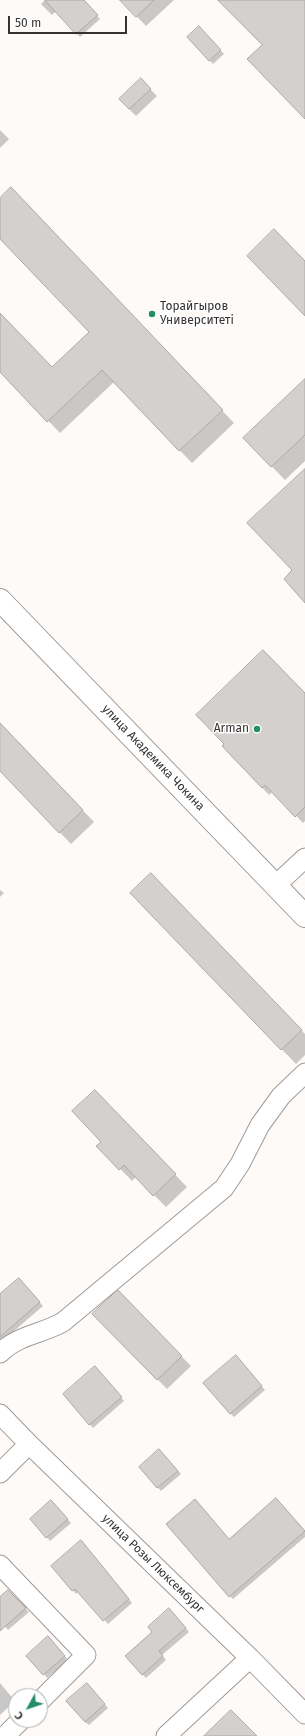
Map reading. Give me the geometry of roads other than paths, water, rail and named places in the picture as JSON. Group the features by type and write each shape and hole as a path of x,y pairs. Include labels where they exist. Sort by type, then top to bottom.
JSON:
{"main road":[{"name":"улица Академика Чокина","path":"3,609 305,916"}],"street":[{"path":"276,886 305,858"},
{"path":"0,1353 9,1344 42,1330 53,1328 63,1322 224,1188 240,1164 260,1125 281,1096 305,1073"},
{"name":"улица Розы Люксембург","path":"0,1414 29,1444 250,1658 305,1714"},
{"path":"0,1473 29,1444"},
{"path":"0,1565 86,1655 48,1693"},
{"path":"166,1736 250,1658"},
{"path":"5,1736 13,1728"}],"place":[{"name":"Торайгыров Университеті","path":"152,314"},
{"name":"Arman","path":"257,729"}]}
